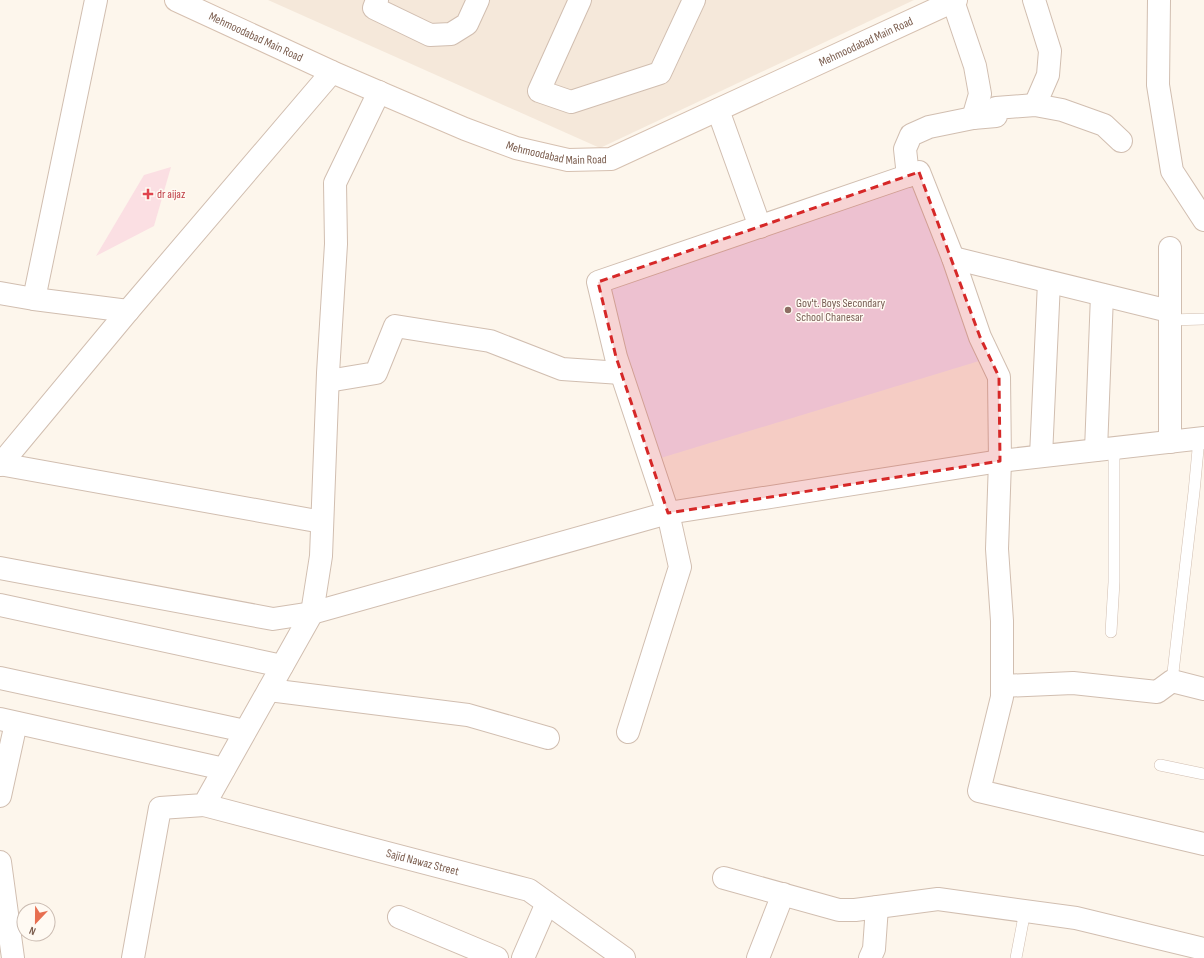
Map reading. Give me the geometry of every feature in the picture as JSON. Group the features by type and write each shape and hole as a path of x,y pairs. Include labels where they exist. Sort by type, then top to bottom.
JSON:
{"street":[{"path":"34,299 96,0"},
{"name":"Mehmoodabad Main Road","path":"176,0 332,72 465,129 516,148 568,160 611,159 954,1"},
{"path":"377,0 374,8 430,36 451,34 468,24 478,0"},
{"path":"580,0 539,91 571,102 660,73 694,0"},
{"path":"1034,0 1050,51 1048,75 1036,106"},
{"path":"1158,0 1158,85 1172,171 1204,220"},
{"path":"954,1 975,66 980,94 973,118"},
{"path":"322,522 0,464 128,311 332,72"},
{"path":"204,805 312,613 321,556 328,381 336,244 335,183 379,92"},
{"path":"908,176 905,149 911,135 929,127 973,118 996,116 996,108 1036,106 1062,110 1104,125 1121,141"},
{"path":"718,110 760,227"},
{"path":"628,732 680,567 668,513 616,357 598,282 919,172 953,258 980,337 998,378 1000,460 997,549 1002,621 1002,697 979,791 1204,844"},
{"path":"1170,248 1170,442"},
{"path":"953,258 1102,294 1170,316"},
{"path":"1041,456 1049,282"},
{"path":"0,293 34,299 128,311"},
{"path":"1102,294 1105,449"},
{"path":"328,381 376,373 395,326 490,341 562,369 621,373"},
{"path":"0,568 273,620 312,613 668,513 1000,460 1201,438"},
{"path":"0,605 282,666"},
{"path":"0,678 245,731"},
{"path":"1002,686 1073,683 1157,692 1172,681 1204,689"},
{"path":"269,690 468,715 548,738"},
{"path":"0,794 8,721 224,769"},
{"name":"Sajid Nawaz Street","path":"133,958 160,808 204,805 529,890 624,958"},
{"path":"0,862 13,958"},
{"path":"724,878 839,910 856,910 938,899 1076,918 1204,950"},
{"path":"758,958 783,894"},
{"path":"523,958 547,903"},
{"path":"870,958 874,949 877,907"},
{"path":"399,917 497,958"}],"lane":[{"path":"1170,316 1204,319"},
{"path":"1172,681 1201,438"},
{"path":"1105,449 1114,582 1111,632"},
{"path":"1160,765 1204,774"},
{"path":"1016,958 1024,911"}],"highlighted area":[{"path":"919,172 980,337 999,377 1000,461 668,513 616,357 598,282"}],"shaded area":[{"path":"268,0 914,0 600,148"},
{"name":"dr aijaz","path":"171,167 154,226 96,256 144,175"},
{"name":"Gov't. Boys Secondary School Chanesar","path":"919,172 989,358 651,461 598,282"}],"place":[{"name":"dr aijaz","path":"148,194"},
{"name":"Gov't. Boys Secondary School Chanesar","path":"788,310"}]}
